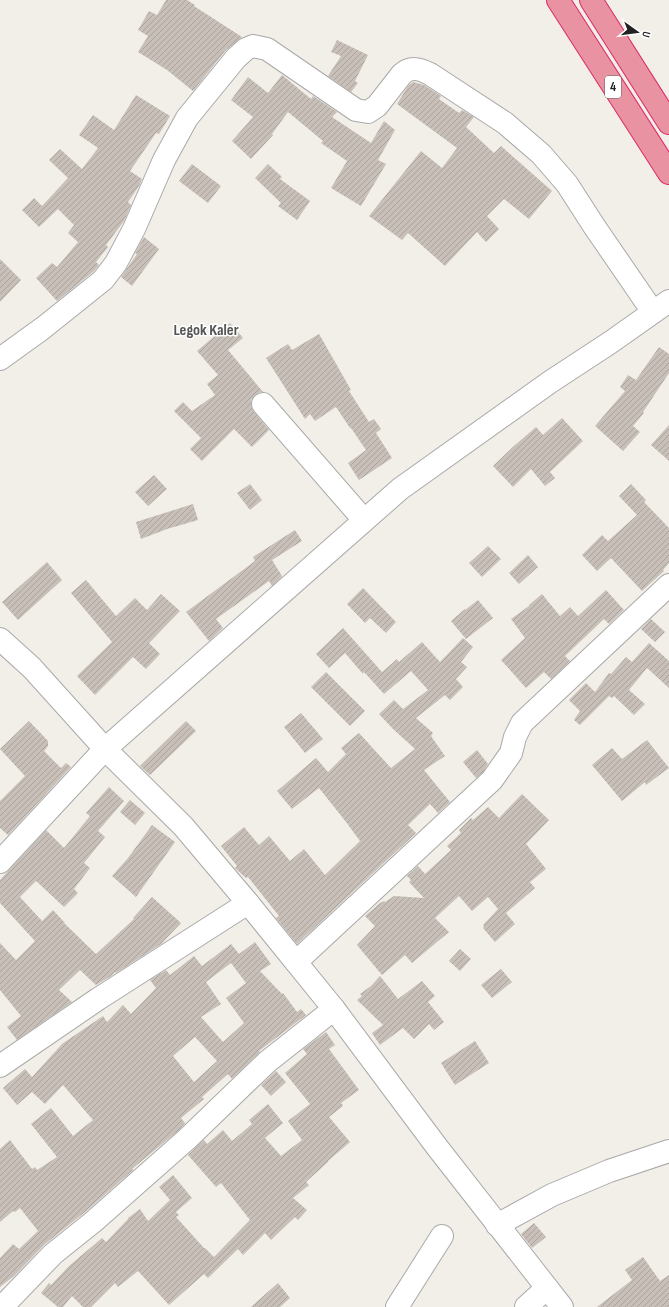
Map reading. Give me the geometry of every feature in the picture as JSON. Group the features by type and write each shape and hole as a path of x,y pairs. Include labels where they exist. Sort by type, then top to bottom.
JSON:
{"highway":[{"name":"4","path":"558,0 669,173"},
{"name":"4","path":"590,0 669,122"}],"street":[{"path":"0,360 103,280 116,263 134,229 164,160 187,118 236,58 246,49 253,46 267,49 356,110 368,112 377,106 406,70 420,69 430,74 505,123 541,154 567,184 594,226 661,307 550,382 400,489 105,749 0,862"},
{"path":"263,404 364,520"},
{"path":"296,962 492,780 511,753 515,737 522,723 669,585"},
{"path":"1,642 32,668 105,749 183,826 248,902 334,1009 436,1147 562,1307"},
{"path":"0,1066 98,999 248,902"},
{"path":"2,1307 54,1254 186,1139 267,1062 334,1009"},
{"path":"497,1225 552,1195 609,1171 669,1151"},
{"path":"397,1307 442,1236"},
{"path":"526,1307 547,1288"}],"building":[{"path":"166,0 187,0 242,37 226,50 193,91 167,70 138,52 148,36 138,30 149,11 157,15"},
{"path":"337,40 368,55 355,81 358,83 351,92 328,76 341,56 331,52"},
{"path":"282,75 311,99 313,96 337,112 332,117 371,143 384,121 395,130 378,160 386,164 361,206 331,188 347,161 321,143 323,141 288,112 272,134 273,135 251,159 232,141 253,117 231,100 248,77 268,93"},
{"path":"413,82 424,85 441,96 439,99 459,113 462,110 474,117 466,127 494,153 501,146 552,191 529,219 504,199 487,216 499,229 486,242 477,232 445,266 408,233 402,240 369,216 421,151 442,168 457,148 397,104 408,86"},
{"path":"136,95 170,116 159,134 156,133 130,171 142,179 128,202 131,205 124,221 106,245 108,247 96,262 99,265 94,271 57,301 36,278 52,263 57,267 78,242 68,233 74,225 58,209 39,227 22,210 34,198 42,206 68,178 49,160 60,149 82,169 98,148 79,135 93,115 114,130"},
{"path":"192,164 221,186 208,203 179,181"},
{"path":"268,164 282,177 280,179 310,201 297,220 278,206 281,203 255,178"},
{"path":"144,237 159,249 132,286 121,277 137,254 135,253"},
{"path":"0,259 21,280 0,302"},
{"path":"230,323 243,338 228,350 263,392 255,395 251,400 251,406 269,430 252,447 234,429 202,461 190,449 201,438 174,411 183,402 192,411 215,395 207,384 218,375 197,351"},
{"path":"319,334 351,390 349,391 369,422 374,419 381,429 376,433 392,458 359,480 348,463 366,450 336,407 315,421 310,414 305,419 266,358 288,344 292,350"},
{"path":"659,347 669,354 669,373 643,412 644,413 633,426 640,432 623,451 595,426 625,391 620,387 628,375 636,380"},
{"path":"562,418 583,441 550,472 555,478 545,486 531,469 513,487 493,466 536,427 543,435"},
{"path":"669,425 669,461 651,445"},
{"path":"154,475 167,489 148,506 135,492"},
{"path":"250,484 262,500 250,510 237,493"},
{"path":"631,484 646,500 644,502 669,528 669,563 663,570 664,571 642,591 611,558 597,571 582,555 602,535 608,541 637,515 619,496"},
{"path":"193,504 198,520 167,529 141,539 136,522"},
{"path":"295,530 302,541 272,560 282,576 272,586 269,581 216,619 223,628 209,641 186,612 255,561 253,557"},
{"path":"488,546 501,559 482,577 469,563"},
{"path":"528,555 538,567 519,584 509,573"},
{"path":"47,562 62,580 18,620 2,602"},
{"path":"86,580 116,616 135,598 147,610 161,594 180,611 149,643 160,654 146,669 133,657 95,695 77,676 112,642 71,593"},
{"path":"363,588 396,622 386,633 370,618 365,623 347,604"},
{"path":"606,590 624,610 609,624 604,619 565,656 570,661 551,679 544,672 526,688 501,660 525,638 511,619 542,594 560,616 570,607 578,616"},
{"path":"478,600 493,618 466,639 451,621"},
{"path":"651,619 665,632 655,642 641,629"},
{"path":"343,628 382,672 397,659 399,662 422,642 440,662 463,638 473,647 461,662 467,667 456,679 463,687 450,700 445,695 416,718 433,733 431,736 445,756 424,770 450,802 438,813 430,804 408,825 416,833 297,944 276,918 279,916 248,877 246,878 235,868 237,866 221,846 244,827 259,845 269,836 290,861 304,849 325,875 360,841 319,788 292,809 277,791 316,758 328,772 346,754 341,748 359,733 391,768 415,749 379,714 394,700 403,709 428,690 411,671 384,694 364,672 363,674 345,653 329,668 316,654"},
{"path":"649,643 669,661 669,688 647,668 629,690 645,704 634,715 614,696 612,698 609,696 580,725 574,720 580,711 569,700 586,683 595,692 609,673 611,674 626,657 632,662"},
{"path":"326,672 365,711 350,726 311,687"},
{"path":"301,713 323,739 305,753 284,727"},
{"path":"29,721 48,741 48,746 44,751 61,768 66,763 71,767 8,835 0,828 0,801 25,776 0,749"},
{"path":"186,721 196,731 150,775 140,766"},
{"path":"647,740 669,768 646,785 645,782 622,801 592,765 612,748 622,759"},
{"path":"477,750 488,764 483,772 476,778 463,762"},
{"path":"109,787 124,801 98,831 105,837 84,863 90,868 74,889 78,893 64,907 36,881 20,897 42,921 53,910 64,923 96,954 134,919 133,918 152,897 181,923 161,944 96,985 80,970 59,990 72,1002 17,1040 7,1027 21,1016 0,990 0,943 16,960 35,941 0,903 0,880 46,830 64,848 90,816 86,813"},
{"path":"522,794 549,820 526,844 546,869 530,882 535,888 506,913 515,924 495,942 483,928 483,925 498,909 488,897 472,911 459,896 435,918 449,932 412,963 405,955 382,975 357,945 375,926 365,916 380,903 385,902 394,896 424,898 409,882 411,880 407,876 418,866 425,874 451,850 447,846 461,833 459,830 471,818 473,820 488,807 499,818"},
{"path":"130,800 145,813 135,825 120,812"},
{"path":"152,825 175,842 136,897 112,876 128,858"},
{"path":"255,942 271,964 260,971 282,994 283,993 297,1012 301,1009 306,1015 259,1051 260,1052 232,1079 228,1074 202,1097 204,1099 181,1118 185,1123 179,1130 132,1169 133,1170 85,1212 45,1244 14,1276 0,1287 0,1258 13,1244 19,1249 38,1231 20,1208 15,1212 13,1211 0,1222 0,1149 10,1140 32,1169 35,1167 37,1170 57,1157 31,1124 51,1108 73,1136 93,1120 63,1085 45,1104 32,1092 17,1105 3,1088 25,1069 32,1077 62,1044 103,1016 107,1022 123,1005 131,1014 156,988 150,980 166,970 170,975 194,956 202,966 231,944 239,954","holes":["231,963 246,983 226,998 244,1023 223,1042 201,1017 221,1004 206,982","195,1037 217,1061 194,1082 173,1056"]},
{"path":"460,949 471,959 460,971 449,961"},
{"path":"501,969 512,982 492,998 481,985"},
{"path":"380,976 398,999 422,981 435,996 428,1002 444,1022 434,1030 429,1024 414,1039 403,1028 380,1045 372,1033 383,1025 357,1000 362,996 360,994 371,986"},
{"path":"326,1032 335,1045 329,1049 359,1090 341,1103 343,1106 329,1117 350,1142 306,1182 309,1185 293,1198 307,1210 298,1220 295,1217 271,1240 265,1233 243,1255 238,1249 208,1278 204,1274 169,1305 138,1271 118,1287 115,1283 91,1307 83,1307 72,1296 63,1307 58,1307 41,1293 49,1283 51,1285 69,1266 102,1238 106,1242 128,1218 140,1209 148,1221 170,1200 159,1187 173,1175 192,1198 176,1212 179,1215 176,1217 214,1257 250,1220 221,1183 216,1187 188,1155 204,1140 207,1144 223,1130 232,1141 252,1124 249,1120 268,1104 283,1123 265,1138 281,1156 302,1140 288,1121 310,1104 285,1073 307,1054 303,1049"},
{"path":"475,1041 489,1063 455,1085 441,1063"},
{"path":"276,1071 286,1082 271,1096 261,1085"},
{"path":"534,1223 546,1237 532,1248 521,1234"},
{"path":"643,1257 660,1281 669,1275 669,1307 597,1307 632,1280 625,1270"},
{"path":"278,1283 290,1298 280,1307 251,1307"}],"district":[{"name":"Legok Kaler","path":"206,330"}]}
